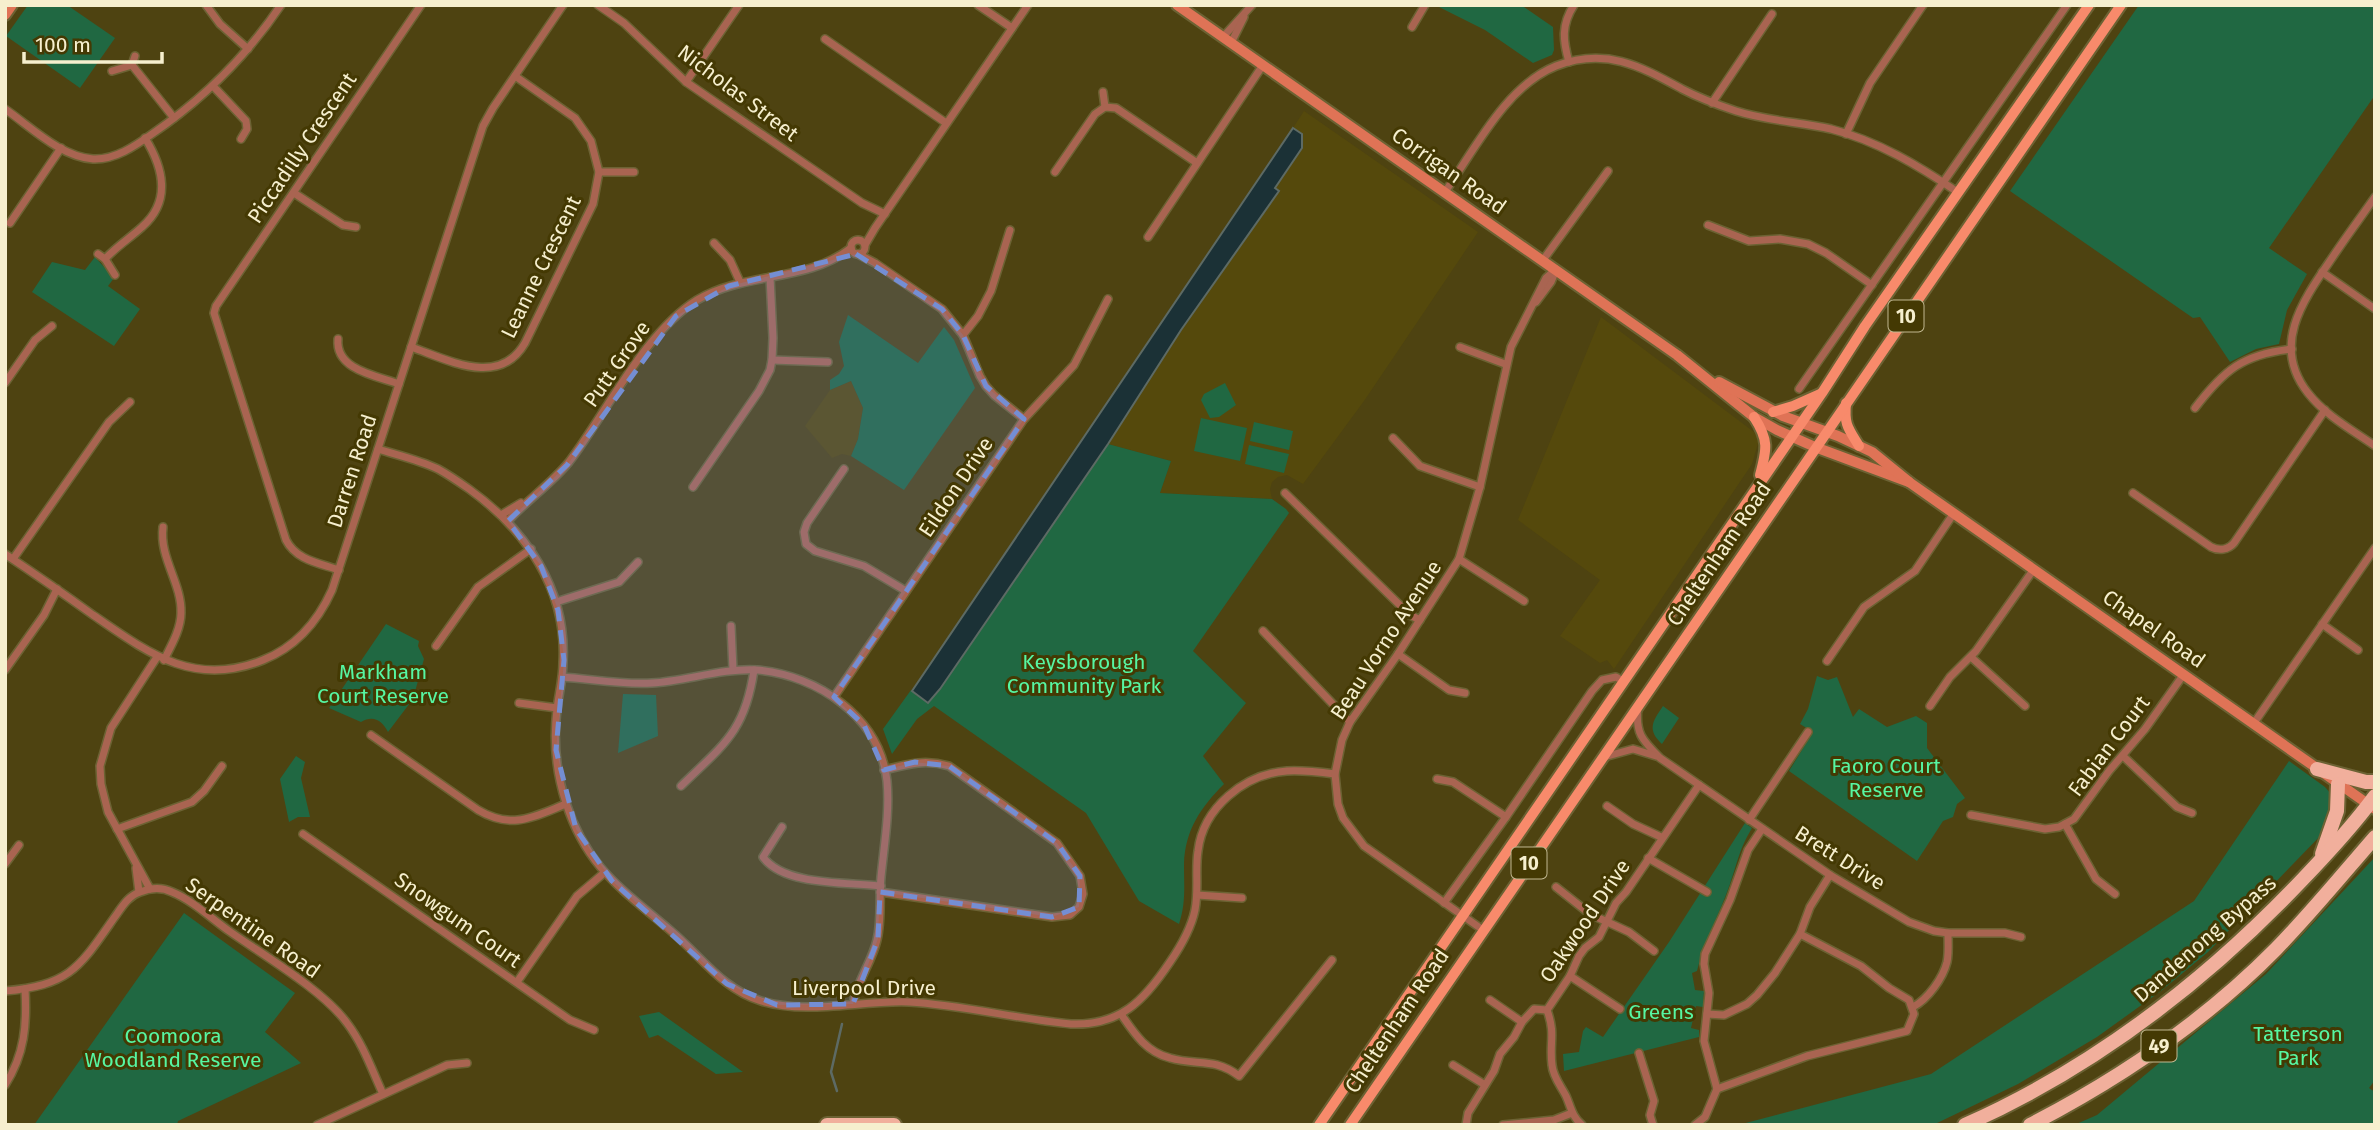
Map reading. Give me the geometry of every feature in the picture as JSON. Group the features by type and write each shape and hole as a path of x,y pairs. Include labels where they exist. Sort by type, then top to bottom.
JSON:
{"highway":[{"path":"2317,769 2375,782"},
{"path":"2319,862 2337,811 2339,784"},
{"name":"Dandenong Bypass","path":"1965,1125 2051,1080 2143,1021 2232,948 2319,862 2372,804"},
{"name":"49","path":"2030,1125 2103,1084 2142,1058 2241,982 2306,917 2373,840"},
{"path":"827,1125 894,1125"}],"main road":[{"path":"5,15 12,5"},
{"name":"Corrigan Road","path":"1177,5 1556,269 1698,371 1754,417 1790,437"},
{"name":"Cheltenham Road","path":"1319,1125 1822,393 1865,326 2089,5"},
{"name":"Cheltenham Road","path":"1350,1125 1825,431 2121,5"},
{"name":"Corrigan Road","path":"1698,371 1773,412 1825,431"},
{"path":"1773,412 1822,393"},
{"path":"1847,401 1844,417 1846,427 1859,446"},
{"path":"1754,417 1766,437 1766,452 1757,484"},
{"name":"Chapel Road","path":"1825,431 1883,459 1909,482 2317,769 2372,804"},
{"name":"Chapel Road","path":"1790,437 1909,482"}],"street":[{"path":"206,5 220,24 248,49"},
{"path":"5,109 61,148 80,157 104,159 114,156 174,118 213,86 248,49 281,5"},
{"name":"Piccadilly Crescent","path":"339,570 303,558 292,550 286,540 211,311 421,5"},
{"name":"Darren Road","path":"5,554 143,649 191,669 240,668 268,659 287,648 312,625 326,603 339,570 483,126 563,5"},
{"name":"Nicholas Street","path":"598,5 624,23 685,82 862,203 880,221"},
{"path":"685,82 739,5"},
{"path":"978,5 1012,28"},
{"name":"Putt Grove","path":"504,518 556,477 665,325 699,299 740,282 795,273 859,249 1028,5"},
{"path":"1227,40 1252,5"},
{"path":"1412,27 1425,5"},
{"path":"1569,62 1563,33 1567,17 1574,5"},
{"path":"1846,134 1870,83 1923,5"},
{"path":"1799,389 2067,5"},
{"path":"1712,103 1772,14"},
{"path":"825,40 946,123"},
{"path":"132,65 135,56"},
{"path":"1446,192 1514,95 1536,76 1569,62 1597,58 1626,62 1652,71 1712,103 1757,116 1823,127 1846,134 1895,154 1959,193"},
{"path":"132,65 174,118"},
{"path":"112,71 132,65"},
{"path":"1148,237 1263,65"},
{"name":"Leanne Crescent","path":"411,347 476,369 502,366 512,360 525,343 593,204 599,172 591,141 575,118 514,76"},
{"path":"213,86 244,117 247,124 242,139"},
{"path":"1103,92 1105,107"},
{"path":"1055,172 1095,114 1105,107 1116,108 1196,163"},
{"path":"247,124 257,122"},
{"path":"105,259 147,223 159,203 162,174 155,154 145,138"},
{"path":"10,223 61,148"},
{"path":"1543,260 1608,171"},
{"path":"599,172 634,172"},
{"path":"294,193 343,225 356,227"},
{"path":"2375,197 2322,272 2297,313 2291,349 2305,390 2325,410 2375,446"},
{"path":"1707,225 1749,241 1780,239 1808,244 1826,253 1872,285"},
{"path":"963,335 992,291 1010,230"},
{"path":"714,243 730,260 740,282"},
{"path":"859,249 942,309 963,335 986,386 993,395 1024,419"},
{"path":"98,254 105,259 115,275"},
{"name":"Beau Vorno Avenue","path":"1483,930 1364,846 1353,833 1338,804 1335,774 1342,740 1350,722 1398,654 1459,559 1480,487 1510,347 1546,278 1556,269"},
{"path":"2322,272 2375,309"},
{"path":"693,487 765,382 772,360 770,277"},
{"name":"Eildon Drive","path":"834,697 1024,419 1074,365 1108,299"},
{"path":"5,383 35,340 52,326"},
{"path":"338,339 339,351 351,365 399,384"},
{"path":"1460,347 1505,364"},
{"path":"2196,408 2211,387 2230,369 2257,355 2291,349"},
{"path":"772,360 828,362"},
{"path":"13,559 109,422 130,402"},
{"path":"2133,492 2211,547 2219,550 2228,548 2325,410"},
{"path":"1393,438 1420,466 1480,487"},
{"name":"Liverpool Drive","path":"378,449 439,470 504,518 531,549 549,582 562,634 562,677 557,708 558,771 566,803 584,843 604,873 623,893 681,940 716,976 737,991 777,1005 805,1007 927,1004 1071,1024 1097,1022 1121,1014 1145,995 1178,949 1190,927 1197,895 1200,841 1211,814 1224,799 1242,786 1284,771 1335,774"},
{"path":"844,469 807,523 804,533 806,544 815,551 863,566 906,591"},
{"path":"1285,493 1410,615 1420,620"},
{"path":"1827,661 1864,607 1918,568 1954,513"},
{"path":"150,889 104,802 101,784 104,747 111,728 161,658 178,629 181,615 179,600 162,543 163,527"},
{"path":"2254,723 2375,548"},
{"path":"436,646 478,587 531,549"},
{"path":"1459,559 1524,601"},
{"path":"556,602 619,582 638,562"},
{"path":"1930,706 1950,677 1971,657 2034,569"},
{"path":"5,670 44,615 57,589"},
{"path":"44,615 65,596"},
{"path":"2322,624 2358,650"},
{"path":"732,626 733,670"},
{"path":"1263,631 1350,722"},
{"path":"1398,654 1449,690 1465,693"},
{"path":"1971,657 2025,706"},
{"path":"562,677 633,684 733,670 754,670 801,680 834,697 864,725 879,752 887,780 887,805 878,939 858,983 853,1004"},
{"path":"681,786 734,732 748,702 754,670"},
{"name":"Fabian Court","path":"1971,815 2045,829 2065,824 2079,815 2102,781 2146,729 2184,674"},
{"path":"1444,902 1592,691 1604,679 1616,677 1623,681"},
{"path":"519,703 557,708"},
{"name":"Brett Drive","path":"1639,705 1638,729 1647,745 1660,758 1830,875 1909,922 1934,931 2005,933 2021,937"},
{"path":"1749,820 1808,732"},
{"path":"371,736 478,810 496,819 523,820 566,803"},
{"name":"Brett Drive","path":"1602,758 1633,749 1660,758"},
{"path":"2123,756 2177,807 2192,813"},
{"path":"782,827 762,857 770,867 801,878 1052,917 1070,915 1079,907 1083,894 1080,876 1057,843 949,766 934,762 915,762 884,770"},
{"path":"117,829 192,802 204,791 222,766"},
{"path":"1437,779 1453,782 1506,817"},
{"name":"Oakwood Drive","path":"1583,1125 1572,1114 1552,1066 1553,1028 1547,1010 1579,956 1599,937 1616,903 1699,785"},
{"path":"1607,806 1633,824 1661,837"},
{"path":"2065,824 2096,879 2115,894"},
{"path":"1695,1125 1705,1117 1717,1088 1704,1041 1709,993 1705,954 1730,900 1748,850 1762,829"},
{"name":"Snowgum Court","path":"303,834 570,1020 594,1030"},
{"path":"5,864 19,845"},
{"path":"1648,858 1707,892"},
{"path":"5,991 53,982 75,968 90,953 125,903 139,892 135,864"},
{"path":"517,982 577,896 604,873"},
{"path":"1707,1014 1724,1015 1747,1004 1775,973 1800,934 1810,907 1830,875"},
{"path":"1556,887 1590,914 1629,932 1654,951"},
{"name":"Serpentine Road","path":"139,892 150,889 168,890 178,895 330,1004 357,1039 383,1094"},
{"path":"1197,895 1242,898"},
{"path":"1913,1007 1922,1002 1944,971 1948,960 1948,933"},
{"path":"1717,1088 1807,1056 1907,1031 1914,1014 1909,1000 1861,966 1800,934"},
{"path":"1121,1014 1142,1042 1158,1054 1171,1059 1220,1064 1239,1076 1332,960"},
{"path":"1570,975 1620,1009"},
{"path":"5,1085 20,1057 23,1044 27,1013 25,989"},
{"path":"1490,1000 1522,1022"},
{"path":"1466,1125 1468,1113 1494,1071 1500,1054 1522,1022 1534,1009 1547,1010"},
{"path":"1639,1053 1654,1101 1650,1115 1653,1125"},
{"path":"317,1125 447,1066 467,1063"},
{"path":"1453,1065 1485,1085"},
{"path":"1503,1125 1555,1120 1572,1114"}],"highlighted area":[{"path":"856,254 942,309 963,335 986,386 1024,419 834,697 864,725 884,770 915,762 949,766 1057,843 1080,876 1079,907 1052,917 880,892 878,939 853,1004 777,1005 727,984 612,881 576,829 556,750 564,660 558,610 541,566 508,521 567,465 676,316 729,286"}],"shaded area":[{"path":"1304,111 1478,232 1364,401 1303,484 1287,475 1278,477 1272,482 1270,489 1272,499 1160,493 1171,461 1108,444 1181,330 1278,191 1275,188 1302,148 1302,134 1293,128"},
{"path":"1601,317 1754,432 1759,440 1752,464 1614,669 1607,660 1600,663 1560,636 1600,580 1518,520"},
{"path":"851,381 863,408 858,439 851,456 842,454 832,458 805,426 830,390"}],"green space":[{"path":"28,5 67,5 115,38 80,88 6,36"},
{"path":"1521,5 1553,27 1552,55 1533,63 1485,30 1437,6"},
{"path":"2139,5 2375,5 2375,95 2269,248 2307,274 2287,310 2279,344 2256,349 2230,362 2200,317 2193,318 2010,191"},
{"path":"95,257 114,278 108,286 140,309 114,346 32,292 52,262 85,270"},
{"path":"848,315 918,363 944,327 954,340 975,388 904,490 851,456 858,439 863,408 851,381 830,390 830,380 839,374 844,366 839,342"},
{"path":"1225,383 1236,405 1219,417 1210,418 1201,400 1204,394"},
{"path":"1201,418 1247,428 1240,461 1194,451"},
{"path":"1254,422 1293,431 1289,450 1250,441"},
{"name":"Keysborough Community Park","path":"1108,444 1171,461 1160,493 1272,499 1289,513 1193,651 1246,703 1203,756 1224,784 1202,810 1187,840 1184,902 1179,924 1139,901 1086,813 934,706 917,719 892,754 883,729 911,690 917,696 940,689"},
{"path":"1249,445 1289,454 1284,473 1245,464"},
{"name":"Markham Court Reserve","path":"386,624 419,641 418,646 424,659 413,699 388,732 377,720 361,722 329,708"},
{"name":"Faoro Court Reserve","path":"1817,676 1828,680 1837,677 1853,717 1859,709 1887,727 1916,716 1927,723 1927,748 1965,798 1957,804 1953,817 1943,821 1917,861 1789,771 1813,732 1800,724 1808,709"},
{"path":"623,694 656,695 658,736 618,753"},
{"path":"1663,706 1679,718 1662,744 1654,734 1653,726"},
{"path":"296,756 305,762 301,778 310,817 298,817 289,822 280,779"},
{"path":"2289,761 2332,795 2333,801 2324,832 2208,952 2161,991 2097,1037 2018,1084 1933,1125 1738,1125 1931,1074 2194,901"},
{"name":"Greens","path":"1745,823 1752,828 1741,849 1697,971 1692,973 1695,990 1704,991 1703,1007 1696,1006 1691,1028 1699,1030 1699,1037 1564,1071 1563,1054 1579,1052 1586,1027 1603,1037 1669,942"},
{"name":"Tatterson Park","path":"2375,857 2375,1080 2369,1088 2375,1092 2375,1125 2074,1125 2097,1115 2266,974"},
{"name":"Coomoora Woodland Reserve","path":"184,913 295,993 265,1032 301,1063 178,1121 177,1125 34,1125"},
{"path":"659,1012 743,1072 716,1074 658,1035 649,1038 639,1016"}],"water":[{"path":"1293,128 1302,134 1302,148 1275,188 1279,191 1181,330 1108,444 928,703 912,691"}],"waterway":[{"path":"837,1091 831,1072 842,1024"}]}
